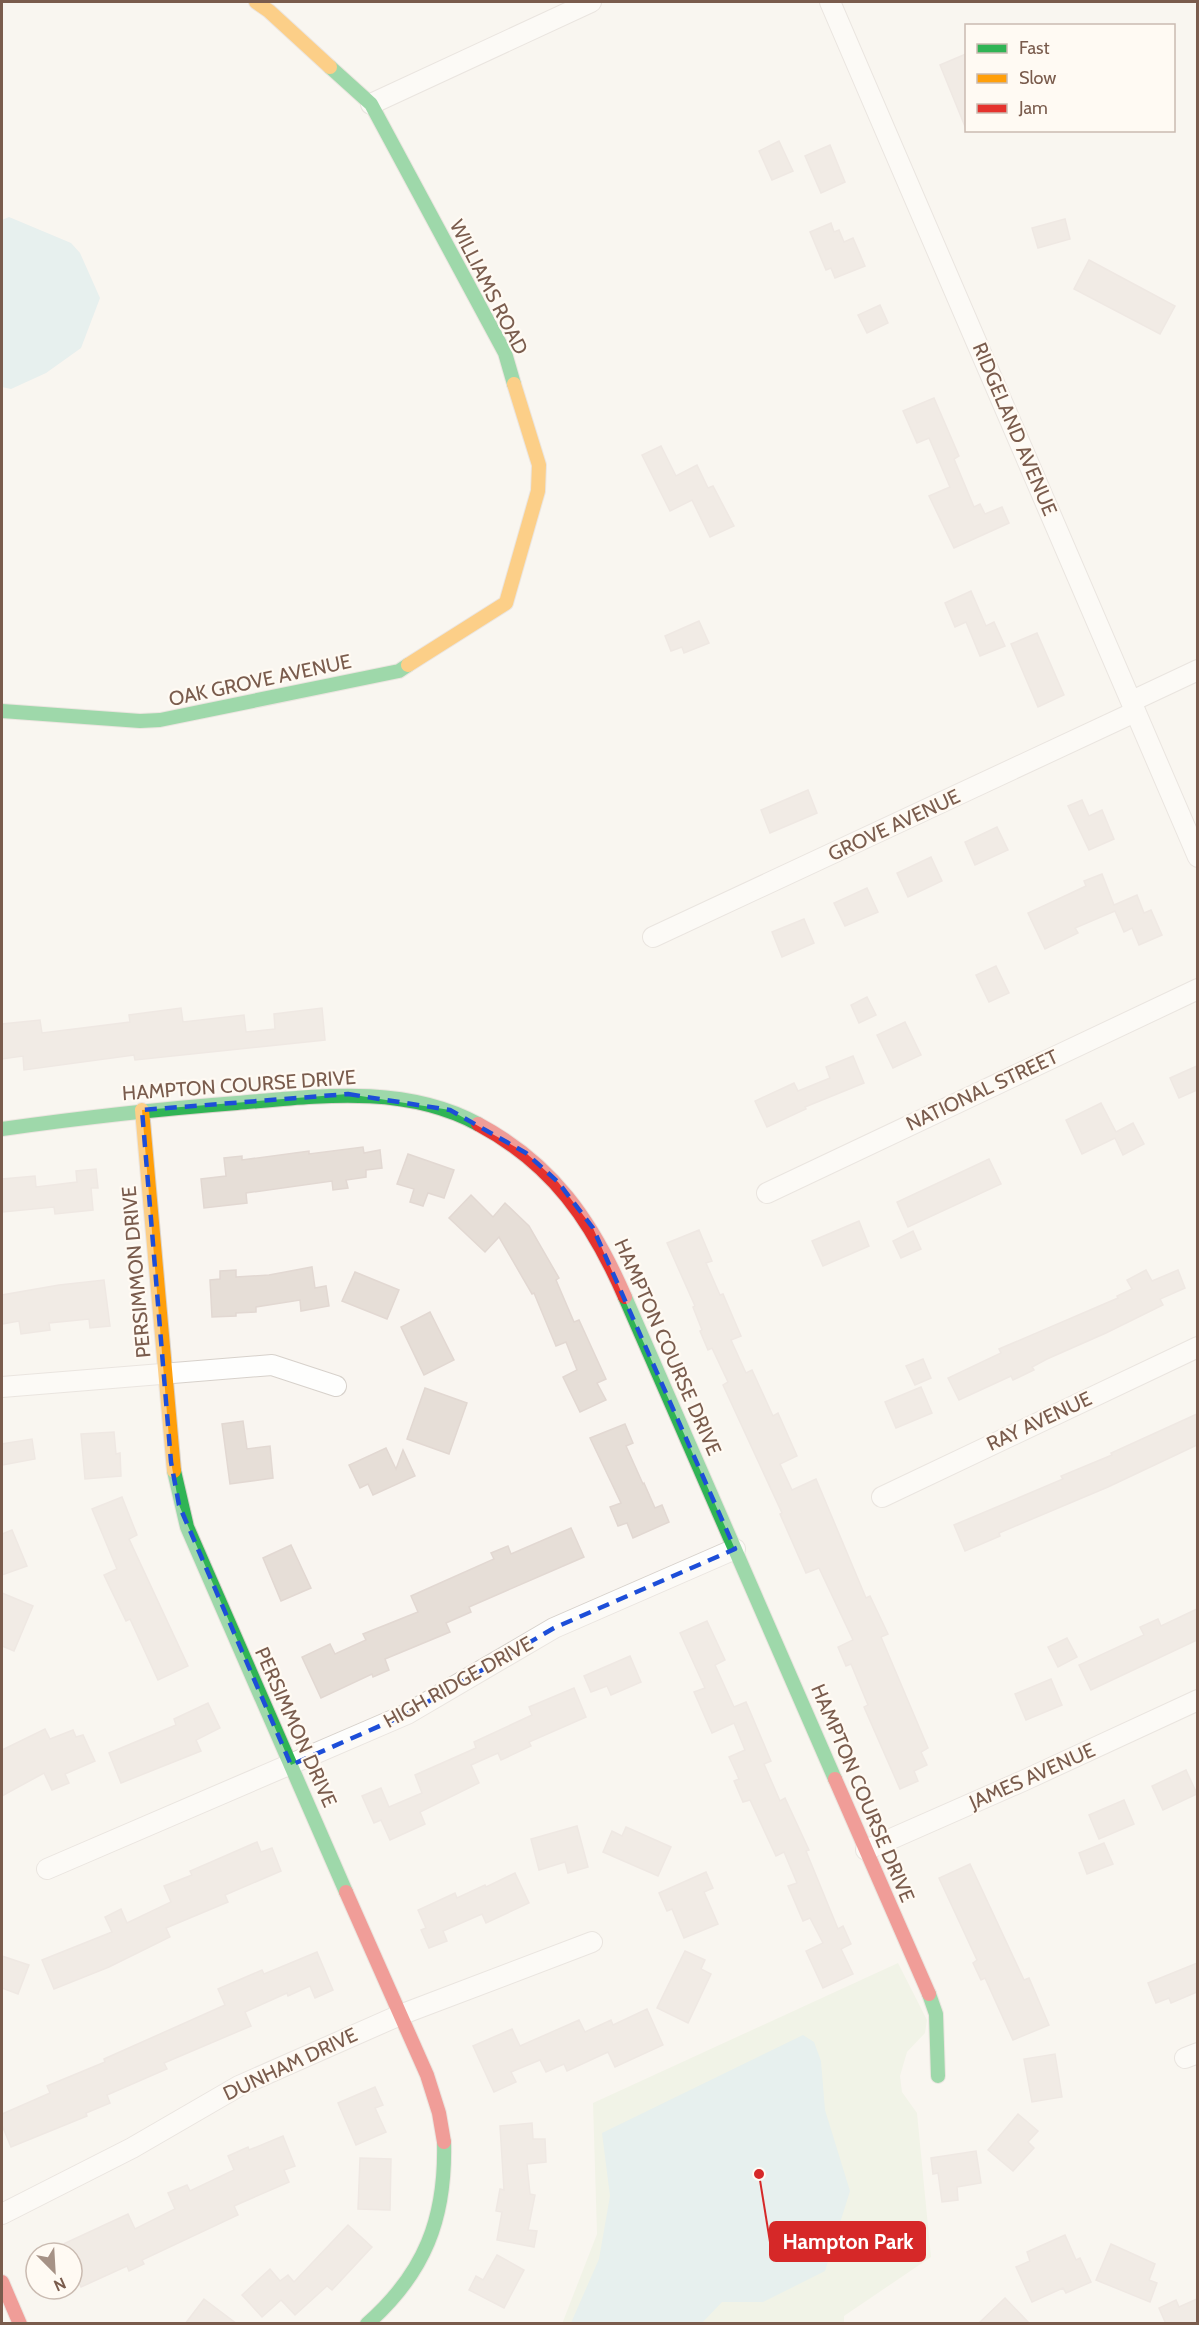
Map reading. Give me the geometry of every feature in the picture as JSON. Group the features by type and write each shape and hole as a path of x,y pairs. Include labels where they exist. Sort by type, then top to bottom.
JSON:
{"street":[{"name":"WILLIAMS ROAD","path":"256,2 269,11 371,104 505,353 539,465 538,490 506,603"},
{"path":"371,104 591,2"},
{"name":"RIDGELAND AVENUE","path":"830,2 1197,857"},
{"name":"OAK GROVE AVENUE","path":"2,711 140,721 160,720 399,671 506,603"},
{"name":"GROVE AVENUE","path":"653,938 1133,707 1197,670"},
{"name":"NATIONAL STREET","path":"767,1193 1197,989"},
{"name":"HAMPTON COURSE DRIVE","path":"2,1129 142,1110 348,1094 374,1095 407,1099 450,1110 489,1129 526,1153 558,1182 593,1228 609,1260 933,2003 936,2014 938,2076"},
{"name":"PERSIMMON DRIVE","path":"142,1110 171,1462 179,1505 400,2015 434,2095 440,2115 445,2150 444,2177 432,2238 409,2279 394,2299 367,2324"},
{"name":"RAY AVENUE","path":"882,1497 1197,1347"},
{"path":"2,1388 272,1365 336,1386"},
{"name":"HIGH RIDGE DRIVE","path":"47,1869 407,1713 554,1628 735,1549"},
{"name":"JAMES AVENUE","path":"866,1850 1025,1780 1197,1700"},
{"name":"DUNHAM DRIVE","path":"2,2214 117,2156 239,2085 400,2015 592,1942"},
{"path":"2,2282 20,2324"}],"highlighted area":[{"path":"348,1094 450,1110 526,1153 558,1182 593,1228 735,1549 554,1628 407,1714 291,1765 179,1505 171,1462 142,1110"}],"green space":[{"path":"898,1963 927,2020 925,2033 907,2052 900,2076 902,2092 917,2113 931,2257 844,2316 844,2323 562,2324 597,2234 593,2103"}],"water":[{"path":"9,217 71,243 80,253 100,298 81,348 46,373 11,389 2,387 2,220"},
{"path":"803,2035 814,2042 821,2061 825,2110 850,2191 825,2271 763,2302 722,2302 702,2323 571,2323 599,2259 610,2196 602,2133"}],"building":[{"path":"965,54 965,127 940,65"},
{"path":"779,141 793,171 772,180 759,151"},
{"path":"830,145 845,182 821,193 805,156"},
{"path":"1065,219 1070,239 1038,248 1032,228"},
{"path":"831,223 834,232 839,230 844,242 853,238 865,266 835,278 831,268 826,270 810,232"},
{"path":"1089,260 1175,306 1160,334 1074,289"},
{"path":"880,305 888,323 867,333 858,315"},
{"path":"934,398 959,456 954,459 974,507 980,504 985,514 1002,507 1009,523 954,548 929,496 950,487 929,438 917,443 903,411"},
{"path":"661,446 676,476 697,465 708,488 713,486 734,526 710,537 692,500 670,511 642,455"},
{"path":"971,591 986,626 994,622 1005,646 980,656 966,622 955,627 945,603"},
{"path":"699,621 709,643 684,653 682,647 671,651 665,636"},
{"path":"1037,633 1064,695 1038,707 1011,644"},
{"path":"808,790 817,813 770,833 761,810"},
{"path":"1082,800 1089,816 1102,810 1114,839 1089,850 1068,806"},
{"path":"997,827 1008,850 975,865 965,842"},
{"path":"931,857 942,881 908,897 897,873"},
{"path":"1102,874 1114,905 1137,895 1144,913 1151,910 1162,935 1139,945 1132,928 1124,932 1115,911 1075,928 1078,933 1045,949 1028,913 1086,886 1084,881"},
{"path":"867,888 878,912 845,926 834,903"},
{"path":"804,919 814,943 782,957 772,932"},
{"path":"996,966 1009,993 989,1002 976,975"},
{"path":"867,997 876,1015 859,1023 851,1005"},
{"path":"181,1008 183,1022 244,1015 246,1032 275,1029 274,1014 322,1008 325,1040 135,1060 134,1055 24,1070 23,1056 2,1059 2,1024 40,1020 42,1033 130,1022 129,1015"},
{"path":"905,1022 921,1055 893,1068 877,1035"},
{"path":"853,1056 864,1083 805,1107 806,1109 767,1127 755,1101 794,1083 798,1091 830,1078 826,1067"},
{"path":"1197,1066 1197,1090 1179,1098 1170,1078"},
{"path":"1101,1103 1116,1132 1133,1123 1144,1144 1123,1155 1115,1138 1082,1154 1066,1120"},
{"path":"363,1147 364,1153 380,1150 382,1168 366,1170 366,1177 346,1180 348,1188 333,1190 332,1181 246,1193 247,1203 204,1208 201,1179 226,1176 224,1158 242,1156 242,1160"},
{"path":"408,1154 454,1170 444,1198 428,1193 423,1206 410,1202 414,1189 397,1184"},
{"path":"989,1159 1001,1184 908,1227 897,1202"},
{"path":"96,1169 98,1188 91,1188 93,1210 55,1214 54,1207 3,1212 2,1179 35,1176 36,1187 77,1182 76,1171"},
{"path":"471,1195 493,1217 505,1203 529,1226 559,1278 556,1280 574,1322 579,1320 606,1379 597,1383 606,1400 580,1412 563,1377 577,1370 566,1342 556,1346 534,1293 532,1294 499,1237 485,1252 449,1218"},
{"path":"859,1221 869,1246 823,1266 812,1241"},
{"path":"699,1230 712,1261 706,1263 720,1295 723,1294 741,1336 731,1340 746,1373 752,1370 773,1416 778,1413 797,1456 780,1464 792,1490 816,1479 866,1598 870,1596 888,1634 881,1637 928,1748 921,1752 927,1765 914,1771 918,1781 900,1789 864,1707 868,1705 851,1664 846,1666 838,1647 853,1640 819,1568 806,1573 780,1514 782,1513 723,1385 728,1382 712,1348 708,1350 700,1331 702,1330 693,1307 695,1306 667,1243"},
{"path":"913,1231 921,1249 901,1258 893,1241"},
{"path":"312,1267 315,1288 326,1286 329,1306 301,1311 300,1300 256,1307 256,1312 236,1313 236,1316 212,1317 210,1280 220,1279 220,1271 236,1270 236,1277 269,1275"},
{"path":"1146,1270 1152,1281 1178,1270 1185,1288 1160,1299 1163,1305 1047,1359 1032,1367 1034,1370 1013,1380 1011,1376 959,1400 948,1378 1001,1353 999,1349 1118,1298 1117,1296 1132,1289 1127,1280"},
{"path":"355,1272 399,1290 387,1319 342,1301"},
{"path":"104,1280 110,1326 90,1328 89,1319 49,1323 50,1330 21,1334 19,1321 2,1324 2,1295"},
{"path":"430,1312 454,1360 424,1375 401,1327"},
{"path":"923,1359 931,1378 915,1385 906,1366"},
{"path":"921,1387 932,1413 896,1428 885,1402"},
{"path":"425,1388 467,1403 449,1454 407,1439"},
{"path":"1197,1414 1197,1445 1108,1487 999,1533 1000,1536 965,1551 954,1525 1063,1479 1061,1476 1112,1455 1111,1453"},
{"path":"243,1421 247,1449 270,1446 273,1478 230,1484 222,1424"},
{"path":"625,1424 633,1443 626,1446 643,1484 655,1508 662,1505 669,1522 633,1538 627,1523 618,1526 610,1507 621,1503 590,1438"},
{"path":"114,1432 116,1454 120,1453 121,1476 85,1479 81,1434"},
{"path":"32,1439 35,1459 2,1465 2,1444"},
{"path":"386,1448 396,1469 403,1450 415,1476 373,1495 368,1484 360,1488 349,1465"},
{"path":"122,1497 137,1535 129,1539 188,1666 158,1680 130,1619 126,1621 104,1575 117,1569 92,1509"},
{"path":"571,1528 584,1557 469,1607 471,1612 446,1623 450,1632 385,1659 389,1670 373,1677 372,1674 321,1698 302,1657 330,1644 335,1654 366,1640 363,1634 418,1612 411,1596 494,1559 491,1553 508,1546 511,1554"},
{"path":"12,1530 27,1566 2,1575 2,1534"},
{"path":"291,1545 311,1588 281,1601 263,1558"},
{"path":"2,1593 33,1606 14,1651 2,1646"},
{"path":"1197,1609 1197,1640 1091,1690 1079,1665 1144,1635 1140,1627 1158,1619 1161,1626"},
{"path":"707,1621 725,1660 715,1665 734,1707 746,1702 771,1761 764,1764 780,1801 785,1798 809,1850 806,1851 838,1929 843,1926 851,1944 841,1949 853,1974 823,1988 806,1951 823,1943 810,1918 803,1921 788,1886 797,1883 784,1852 776,1856 750,1800 743,1802 734,1781 739,1779 729,1757 745,1750 734,1723 712,1733 694,1692 705,1688 680,1633"},
{"path":"1067,1638 1077,1657 1058,1667 1048,1647"},
{"path":"630,1656 641,1682 611,1695 607,1686 591,1692 584,1676"},
{"path":"1051,1679 1062,1705 1026,1720 1015,1694"},
{"path":"574,1688 586,1717 529,1742 531,1746 501,1760 498,1753 471,1765 479,1783 420,1812 425,1824 390,1840 381,1820 374,1823 362,1796 381,1788 389,1807 422,1793 415,1775 476,1748 474,1742 532,1715 529,1707"},
{"path":"208,1703 220,1728 196,1740 201,1751 121,1783 109,1753 176,1725 174,1719"},
{"path":"45,1729 50,1739 73,1730 76,1737 83,1735 95,1761 65,1774 69,1783 52,1790 44,1773 2,1796 2,1750"},
{"path":"1186,1770 1197,1794 1163,1810 1152,1786"},
{"path":"1124,1800 1134,1824 1099,1839 1089,1815"},
{"path":"577,1826 588,1867 568,1873 565,1862 539,1870 531,1839"},
{"path":"626,1827 671,1847 658,1876 603,1852 612,1831 622,1836"},
{"path":"257,1842 261,1852 272,1848 281,1871 225,1895 228,1902 166,1928 170,1937 109,1967 54,1989 42,1960 112,1932 105,1917 121,1909 127,1923 171,1902 164,1886 192,1875 190,1871"},
{"path":"1104,1843 1113,1864 1087,1874 1079,1853"},
{"path":"970,1864 1024,1980 1029,1978 1049,2025 1013,2040 985,1978 981,1980 973,1963 977,1960 939,1878"},
{"path":"706,1872 713,1888 704,1892 718,1924 684,1938 672,1909 667,1911 659,1893"},
{"path":"515,1873 529,1903 486,1923 482,1914 443,1931 447,1941 429,1948 421,1930 426,1928 418,1910 455,1893 457,1898 485,1885 486,1887"},
{"path":"685,1951 705,1960 701,1969 711,1974 688,2023 657,2008"},
{"path":"317,1952 333,1990 315,1998 310,1986 288,1996 287,1993 245,2012 251,2026 164,2063 167,2069 107,2095 110,2103 86,2113 87,2116 11,2147 2,2125 2,2114 50,2093 47,2086 105,2062 104,2059 225,2005 218,1989 262,1970 264,1974"},
{"path":"2,1956 29,1965 18,1994 2,1988"},
{"path":"1197,1963 1197,1992 1171,2003 1169,1998 1156,2003 1148,1983"},
{"path":"647,2009 663,2045 615,2067 608,2052 567,2071 564,2064 546,2072 540,2060 511,2072 516,2082 494,2092 473,2046 512,2029 520,2046 579,2020 585,2032 611,2020 613,2025"},
{"path":"1055,2054 1062,2097 1032,2102 1024,2059"},
{"path":"375,2087 383,2105 375,2108 386,2132 356,2145 338,2103"},
{"path":"1018,2114 1038,2131 1028,2142 1034,2148 1013,2171 988,2150"},
{"path":"532,2123 533,2139 545,2139 546,2162 527,2164 530,2194 535,2195 528,2230 537,2231 534,2247 497,2240 502,2212 496,2211 500,2189 504,2190 500,2126"},
{"path":"283,2136 295,2166 284,2170 289,2182 234,2206 238,2215 142,2260 144,2264 129,2271 127,2266 84,2286 84,2241 70,2241 128,2214 135,2229 175,2209 168,2193 187,2185 190,2191 234,2170 228,2156 248,2147 249,2150"},
{"path":"976,2151 981,2183 957,2187 958,2200 942,2202 938,2173 933,2174 931,2158"},
{"path":"360,2158 391,2159 390,2210 358,2209"},
{"path":"348,2225 372,2247 332,2290 327,2286 295,2315 281,2300 262,2317 242,2295 270,2269 280,2281 288,2275 294,2282"},
{"path":"1065,2235 1076,2260 1080,2258 1091,2282 1066,2293 1063,2288 1032,2302 1016,2267 1030,2261 1027,2252"},
{"path":"1111,2244 1155,2264 1149,2280 1157,2283 1150,2302 1096,2280"},
{"path":"497,2255 524,2270 504,2308 469,2290 476,2276 483,2280"},
{"path":"1005,2298 1030,2324 978,2324"},
{"path":"204,2299 237,2324 185,2324"},
{"path":"1197,2299 1197,2324 1166,2324 1159,2308 1176,2300 1179,2307"}],"traffic: fast":[{"path":"330,67 371,104 505,353 514,384"},
{"path":"2,711 140,721 160,720 399,671 408,665"},
{"path":"2,1129 148,1111 329,1096 391,1098 421,1103 450,1111 478,1124"},
{"path":"625,1297 835,1779"},
{"path":"174,1471 187,1527 346,1892"},
{"path":"929,1994 936,2014 938,2076"},
{"path":"367,2324 404,2285 428,2242 436,2220 441,2195 444,2142"}],"traffic: slow":[{"path":"256,2 269,11 330,67"},
{"path":"408,665 506,603 538,491 539,465 514,384"},
{"path":"142,1110 174,1471"}],"traffic: jam":[{"path":"478,1124 528,1157 567,1197 599,1244 625,1297"},
{"path":"835,1779 929,1994"},
{"path":"346,1892 427,2075 439,2113 444,2142"},
{"path":"2,2282 20,2324"}],"place":[{"name":"Hampton Park","path":"759,2174"}]}
